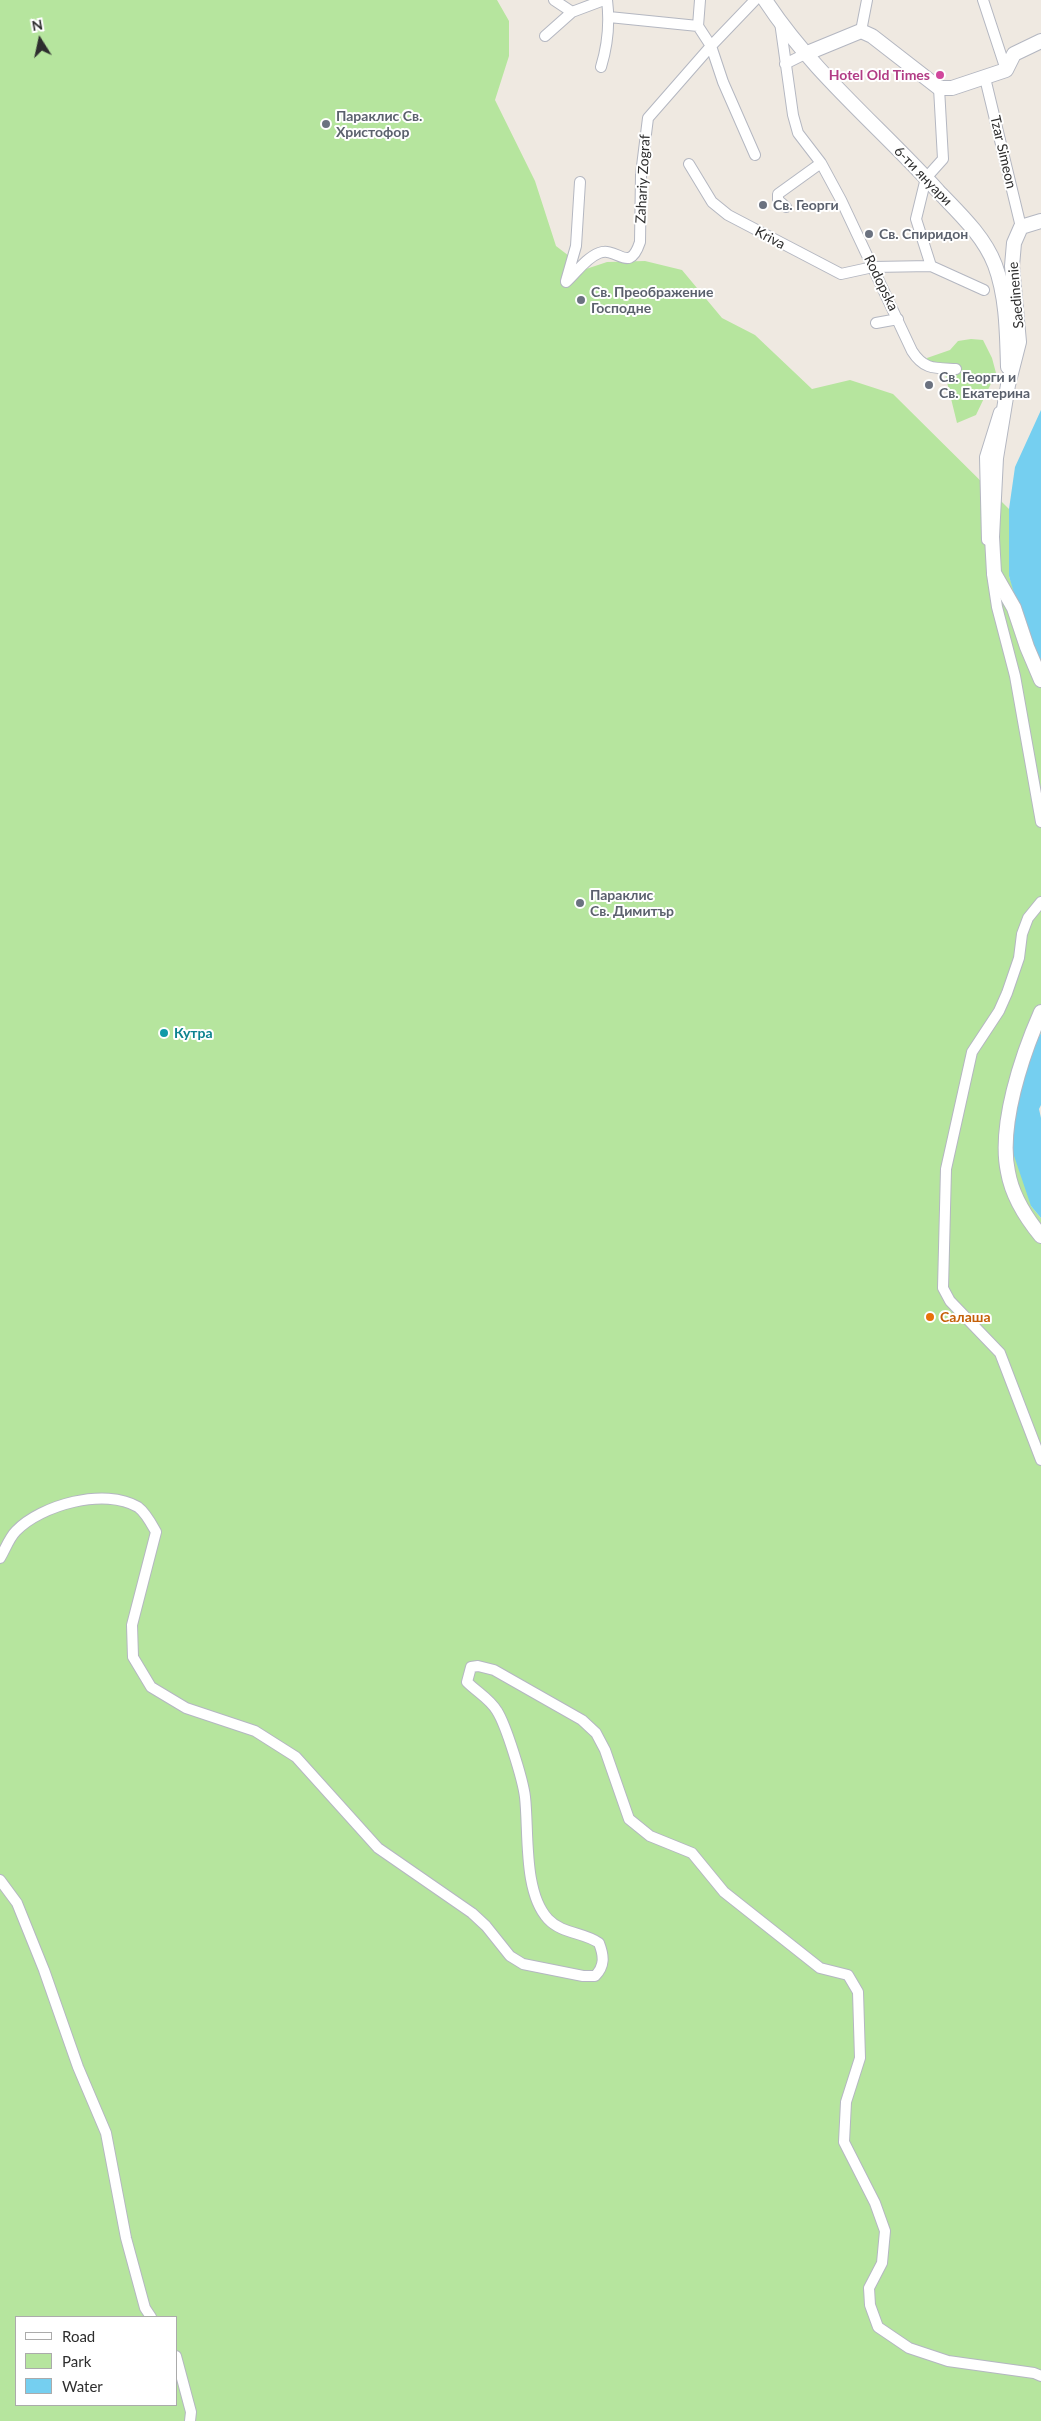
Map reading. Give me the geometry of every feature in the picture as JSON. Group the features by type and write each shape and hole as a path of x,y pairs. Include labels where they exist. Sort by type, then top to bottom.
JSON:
{"main road":[{"name":"6-ти януари","path":"766,0 780,22 805,54 926,178 973,228 984,244 995,265 1007,333 1008,385"},
{"path":"805,54 861,31 872,36 939,88 952,88 1006,70 1014,54 1041,41"},
{"path":"1021,227 1041,221"},
{"name":"Saedinenie","path":"1008,385 1019,342 1012,266 1014,243 1021,227"},
{"path":"1008,385 996,458 992,536 994,573 1014,608 1027,647 1041,680"},
{"path":"1041,1012 1018,1077 1005,1151 1008,1174 1021,1206 1041,1236"}],"street":[{"path":"554,0 572,12"},
{"path":"545,36 572,12 605,0 609,17 608,42 600,67"},
{"path":"700,0 698,26 711,46 723,82 755,155"},
{"name":"Zahariy Zograf","path":"580,182 576,246 566,282 591,258 601,252 610,252 622,259 630,258 637,253 640,242 641,174 648,118 711,46 755,0"},
{"path":"861,31 867,0"},
{"path":"983,0 1006,70"},
{"path":"609,17 698,26"},
{"name":"Rodopska","path":"780,22 793,115 798,133 821,163 920,364 934,368 956,369"},
{"path":"785,64 805,54"},
{"name":"Tzar Simeon","path":"985,78 1021,227"},
{"path":"939,88 943,159 926,178 916,219 932,266 984,290"},
{"path":"786,207 778,200 778,194 821,163"},
{"name":"Kriva","path":"689,164 712,202 728,215 841,274 873,267 932,266"},
{"path":"876,323 898,319"},
{"path":"1008,385 985,457 986,537 997,607 1015,676 1041,822"},
{"path":"1041,902 1025,926 1019,958 999,1011 972,1052 946,1169 943,1288 955,1308 1000,1353 1041,1460"},
{"path":"0,1558 15,1532 44,1511 85,1500 104,1498 122,1501 139,1508 149,1518 156,1532 132,1625 133,1657 151,1687 186,1708 255,1731 296,1756 378,1848 472,1913 486,1926 510,1956 523,1964 583,1976 595,1976 602,1969 603,1962 599,1943 589,1936 564,1930 555,1925 547,1917 539,1902 530,1872 524,1795 504,1724 491,1703 467,1682 471,1667 478,1666 494,1670 582,1720 596,1733 605,1750 629,1819 650,1836 692,1853 724,1892 820,1968 848,1975 858,1992 860,2058 846,2102 844,2142 875,2203 885,2231 882,2263 869,2288 870,2305 878,2326 909,2348 948,2361 1034,2373 1041,2376"},
{"path":"0,1880 17,1904 44,1970 78,2067 106,2133 126,2238 145,2308 150,2316"},
{"path":"178,2363 191,2412 190,2421"}],"green space":[{"path":"0,0 497,0 509,21 509,56 495,100 535,181 556,246 586,269 607,262 645,261 682,270 722,318 755,335 812,389 850,380 893,394 1009,509 1009,576 1041,669 1041,1033 1034,1045 1031,1206 1041,1218 1041,1238 1037,1240 1041,1244 1041,2421 0,2421"},
{"path":"983,340 992,358 996,373 976,415 957,423 945,374 928,364 927,358 950,350 958,341"}],"water":[{"path":"1041,410 1041,669 1030,649 1009,576 1009,509 1015,467"},
{"path":"1041,1033 1041,1105 1039,1109 1041,1118 1041,1218 1031,1206 1010,1144 1015,1104 1034,1045"}],"place":[{"name":"Hotel Old Times","path":"940,75"},
{"name":"Параклис Св. Христофор","path":"326,124"},
{"name":"Св. Георги","path":"763,205"},
{"name":"Св. Спиридон","path":"869,234"},
{"name":"Св. Преображение Господне","path":"581,300"},
{"name":"Св. Георги и Св. Екатерина","path":"929,385"},
{"name":"Параклис Св. Димитър","path":"580,903"},
{"name":"Кутра","path":"164,1033"},
{"name":"Салаша","path":"930,1317"}]}
